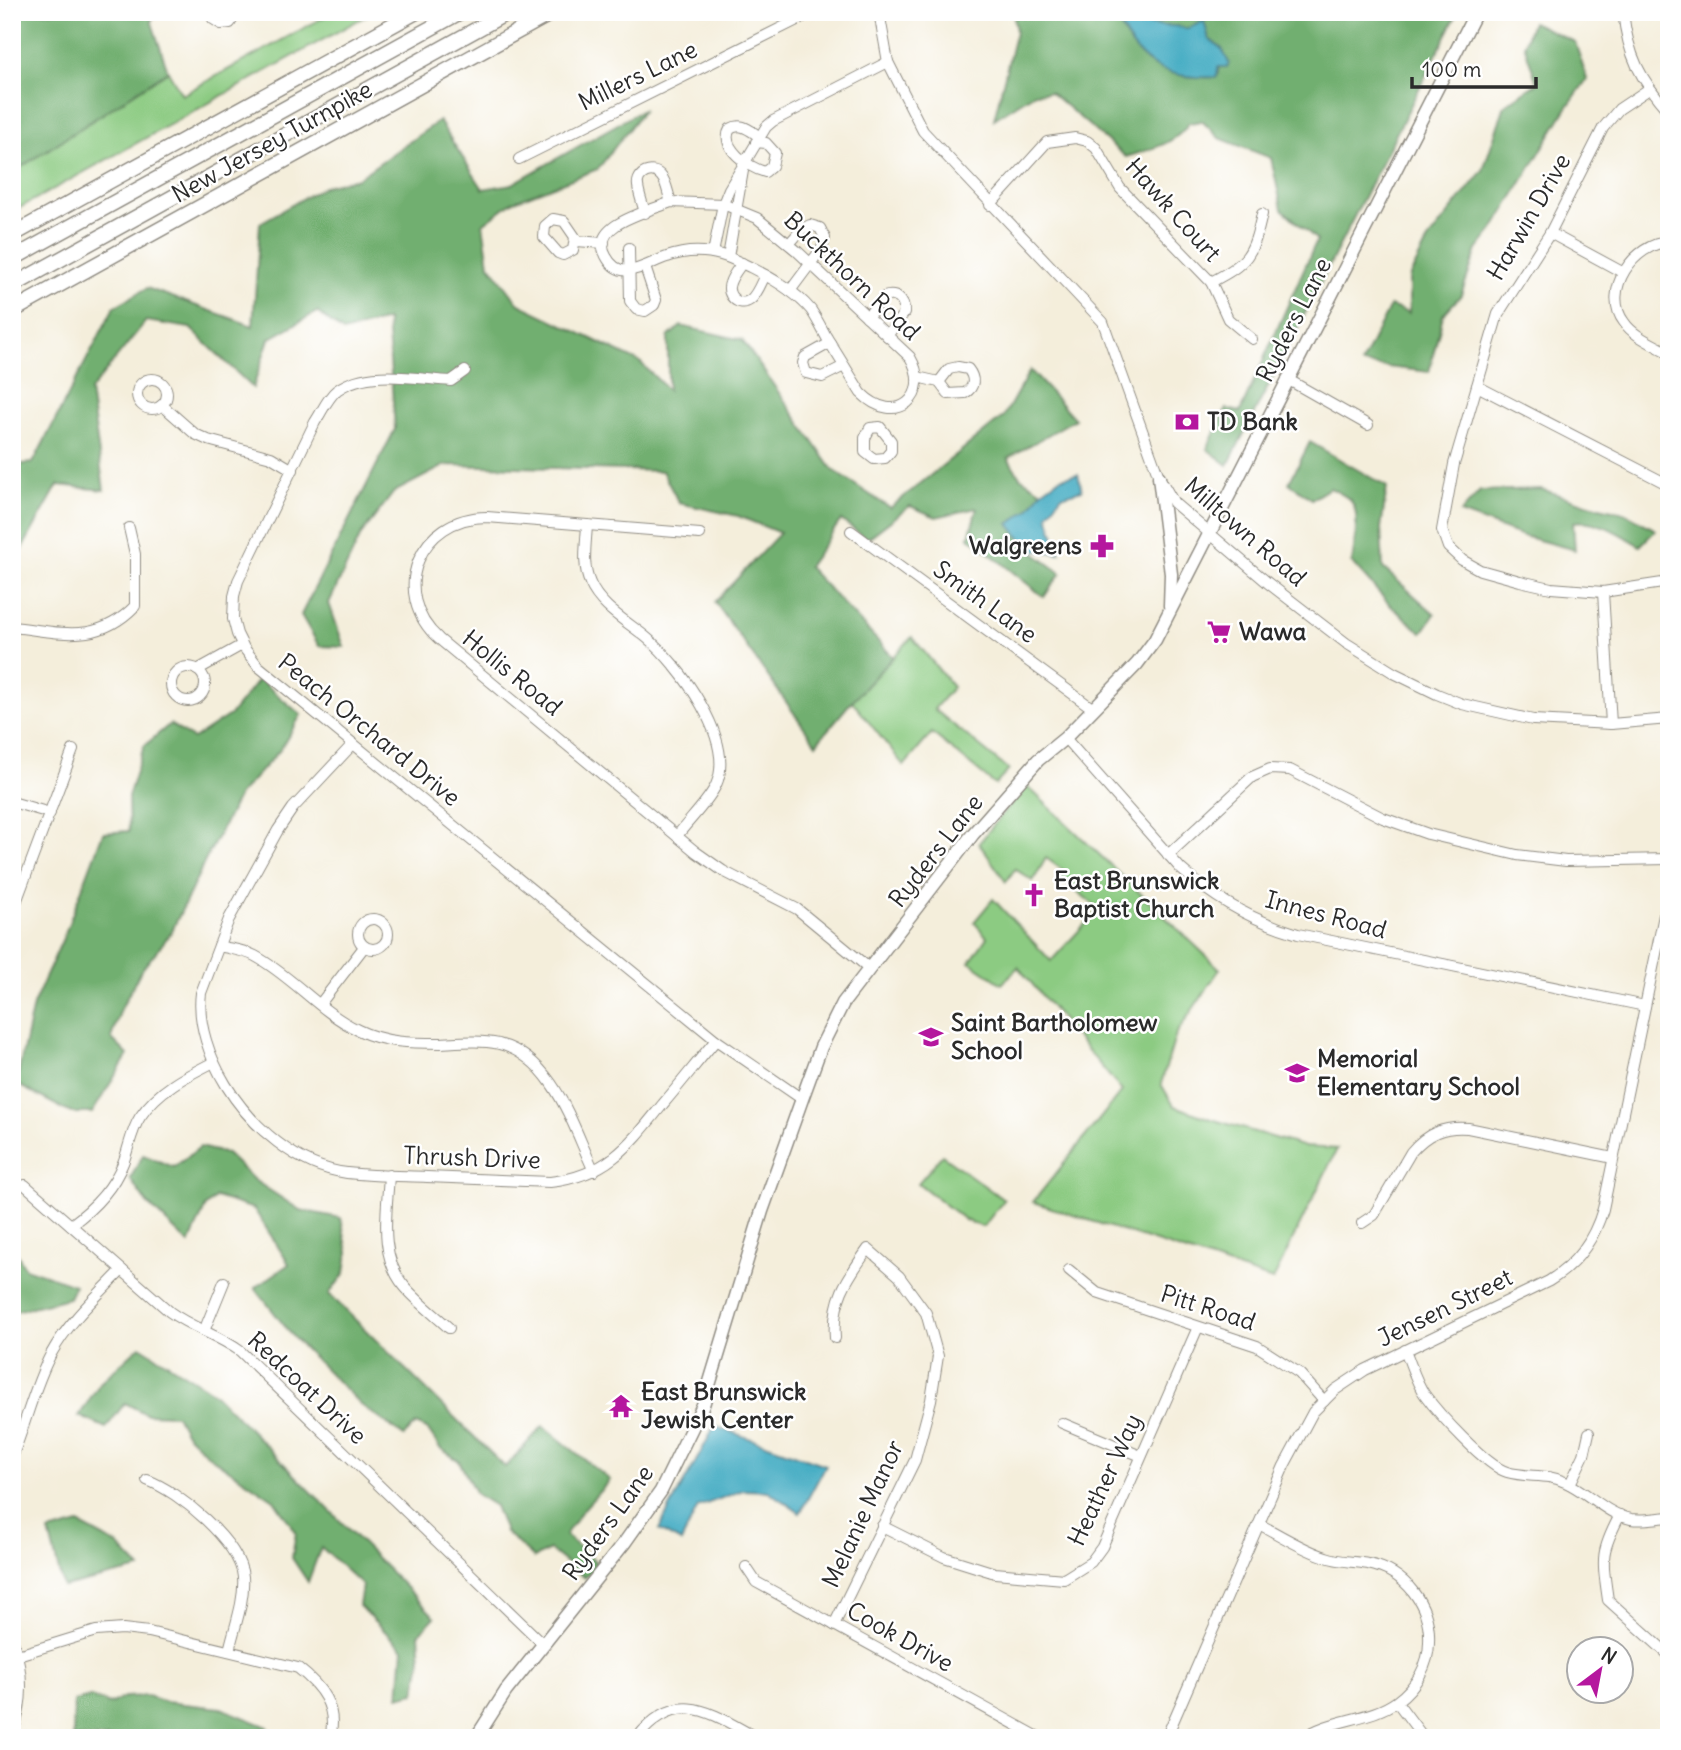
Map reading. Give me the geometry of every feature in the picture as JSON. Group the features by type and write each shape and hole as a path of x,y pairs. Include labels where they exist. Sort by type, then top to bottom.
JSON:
{"highway":[{"name":"New Jersey Turnpike","path":"12,235 416,12"},
{"name":"New Jersey Turnpike","path":"12,259 460,12"},
{"name":"New Jersey Turnpike","path":"12,286 508,12"},
{"name":"New Jersey Turnpike","path":"12,311 553,12"}],"main road":[{"name":"Ryders Lane","path":"476,1738 506,1691 625,1542 661,1491 703,1405 762,1211 821,1047 843,1003 973,834 1038,760 1065,738 1137,664 1155,640 1476,12"},
{"path":"1158,477 1171,574 1170,610"}],"street":[{"path":"210,12 213,19 221,24 230,23 237,12"},
{"name":"Millers Lane","path":"519,159 813,12"},
{"name":"Milltown Road","path":"879,12 888,62 923,131 1103,322 1158,477 1174,503 1346,643 1426,689 1462,704 1499,714 1565,723 1611,724 1668,719"},
{"path":"1623,12 1633,63 1649,89 1669,112"},
{"path":"713,253 723,204 758,139 773,121 888,62"},
{"name":"Harwin Drive","path":"1649,89 1619,109 1603,128 1550,233 1498,314 1446,495 1442,530 1448,547 1462,560 1494,573 1551,588 1603,592 1631,590 1669,582"},
{"path":"738,125 766,143 775,153 772,166 765,172 756,170 745,161 727,144 727,134 738,125"},
{"name":"Hawk Court","path":"990,205 1047,142 1060,138 1087,141 1096,148 1120,188 1211,282 1228,319 1252,339"},
{"path":"728,257 745,161"},
{"path":"645,213 638,183 643,173 654,171 663,179 671,202"},
{"name":"Buckthorn Road","path":"604,243 605,234 614,225 671,202 723,204 757,218 810,263 910,357 917,377 913,395 900,406 880,408"},
{"path":"1211,282 1239,268 1256,241 1262,214"},
{"path":"789,244 804,227 815,226 824,233 824,244 790,291"},
{"path":"1550,233 1622,272"},
{"path":"576,241 604,243 604,254 610,262 619,269 630,271 666,257 686,253 713,253 728,257 765,275 790,291 811,311 861,393 880,408 876,428"},
{"path":"1669,242 1654,244 1640,253 1622,272 1617,300 1618,312 1631,331 1669,353"},
{"path":"629,248 630,302 636,309 645,311 654,305 656,300 645,267"},
{"path":"742,263 729,290 734,300 744,303 752,299 765,275"},
{"path":"867,317 884,297 889,295 900,298 905,307 903,316 887,336"},
{"path":"830,343 805,357 803,368 808,375 822,377 844,366"},
{"name":"Peach Orchard Drive","path":"465,371 452,381 378,377 361,380 338,390 329,399 236,589 233,619 242,645 258,666 716,1040 802,1099"},
{"path":"917,377 939,382"},
{"path":"1287,379 1368,425"},
{"path":"1477,386 1669,485"},
{"path":"162,405 195,434 271,457 293,470"},
{"name":"Hollis Road","path":"700,534 487,517 465,519 452,524 429,542 418,560 413,582 415,603 424,623 439,639 677,836 723,871 797,909 870,969"},
{"path":"587,525 585,563 594,592 650,640 693,691 711,722 719,751 720,771 716,787 677,836"},
{"path":"12,627 70,634 101,631 121,621 135,606 135,554 129,528"},
{"name":"Smith Lane","path":"851,531 1092,708"},
{"path":"1603,592 1611,724"},
{"path":"197,670 242,645"},
{"path":"1668,719 1669,740"},
{"name":"Innes Road","path":"1065,738 1168,855 1201,887 1224,903 1273,927 1645,1006"},
{"name":"Thrush Drive","path":"353,744 293,808 278,830 229,919 201,993 199,1003 214,1062 233,1096 259,1126 291,1151 317,1164 345,1173 550,1182 575,1178 608,1163 628,1147 716,1040"},
{"path":"12,913 73,750"},
{"path":"1168,855 1252,777 1280,768 1298,772 1383,818 1476,848 1566,861 1669,859"},
{"path":"12,802 50,813"},
{"name":"Jensen Street","path":"1166,1738 1294,1445 1313,1412 1365,1370 1549,1282 1567,1269 1583,1251 1595,1231 1603,1209 1669,891"},
{"path":"219,946 253,954 352,1027 385,1040 414,1043 491,1043 524,1055 550,1080 594,1171"},
{"path":"320,1004 364,947"},
{"path":"71,1225 91,1210 115,1180 138,1120 148,1106 183,1077 214,1062"},
{"path":"1362,1223 1374,1215 1419,1143 1445,1129 1468,1129 1613,1158"},
{"path":"389,1175 386,1245 392,1268 405,1288 449,1328"},
{"name":"Redcoat Drive","path":"25,1185 170,1312 183,1322 240,1351 543,1644"},
{"name":"Melanie Manor","path":"835,1338 834,1318 843,1285 868,1249 899,1276 926,1313 938,1356 931,1400 915,1460 835,1625"},
{"path":"12,1457 42,1373 60,1339 83,1310 122,1270"},
{"name":"Pitt Road","path":"1069,1270 1097,1293 1257,1346 1300,1373 1324,1401"},
{"path":"204,1331 224,1282"},
{"name":"Heather Way","path":"882,1526 944,1557 995,1573 1064,1579 1091,1562 1102,1547 1198,1327"},
{"path":"1405,1350 1424,1394 1478,1453 1507,1472 1553,1476 1620,1515 1642,1520 1669,1517"},
{"path":"1062,1423 1141,1456"},
{"path":"1570,1484 1584,1455 1589,1433"},
{"path":"147,1480 164,1486 214,1528 240,1562 243,1588 229,1651"},
{"path":"1620,1515 1605,1543 1603,1565 1608,1600 1669,1655"},
{"path":"1259,1524 1328,1558 1384,1569 1404,1582 1415,1594 1428,1623 1428,1655 1415,1684 1397,1702 1384,1709 1326,1726 1303,1738"},
{"name":"Cook Drive","path":"746,1567 756,1581 1040,1738"},
{"path":"18,1655 96,1631 122,1629 149,1632 298,1668 315,1681 330,1704 333,1728 330,1738"},
{"path":"12,1639 21,1674 21,1700 12,1734"},
{"path":"1397,1702 1424,1738"},
{"path":"637,1738 658,1716 693,1708 711,1712 757,1738"}],"green space":[{"path":"12,12 159,12 151,20 168,71 12,173"},
{"path":"333,12 373,12 12,212 12,173 168,71 182,95"},
{"path":"1013,12 1114,12 1131,44 1153,65 1181,75 1217,77 1222,49 1209,39 1204,22 1187,29 1155,25 1144,22 1140,12 1458,12 1228,465 1207,449 1226,409 1240,412 1317,240 1282,209 1271,158 1219,138 1202,121 1189,123 1177,136 1161,145 1126,157 1050,92 1035,93 994,119 1016,31"},
{"path":"1532,22 1575,42 1587,79 1493,230 1477,250 1461,295 1443,315 1429,372 1361,364 1390,306 1409,313 1409,278 1428,240 1483,170 1505,105 1537,83 1524,44"},
{"path":"644,109 598,169 512,202 483,224 489,264 519,304 640,362 668,390 668,337 681,326 742,340 833,470 890,508 1004,416 1030,370 1075,419 1008,458 1020,477 1042,491 1029,509 1010,524 1030,550 1061,573 1044,597 969,537 977,508 936,517 910,506 867,539 841,520 808,567 893,657 816,744 715,602 780,533 738,516 679,503 662,471 446,465 394,492 361,535 329,603 344,647 319,646 301,615 395,429 387,320 343,332 317,312 269,339 253,388 190,328 146,321 90,391 104,490 58,485 18,556 12,557 12,465 33,463 114,307 147,288 253,326 260,223 325,186 358,178 439,121 483,189 512,184"},
{"path":"1310,442 1387,487 1381,528 1383,568 1435,614 1422,633 1390,605 1352,563 1356,513 1350,500 1330,488 1312,499 1289,483"},
{"path":"1541,489 1625,513 1656,530 1640,546 1591,522 1573,522 1575,550 1523,536 1460,513 1480,491"},
{"path":"912,637 953,687 934,709 1009,770 995,785 932,733 904,766 852,701"},
{"path":"259,679 301,715 280,750 239,795 171,933 140,972 121,1009 111,1038 128,1055 92,1113 71,1113 16,1084 33,1005 64,936 103,833 129,831 128,797 144,746 170,724 193,739 231,714"},
{"path":"1026,785 1220,969 1176,1034 1161,1084 1174,1106 1305,1147 1337,1149 1273,1280 1033,1202 1122,1091 1018,967 1002,984 970,962 987,937 974,922 993,899 1051,961 1099,909 1060,877 1064,871 1046,858 1033,881 1015,869 1006,882 979,843"},
{"path":"200,1147 227,1154 254,1180 300,1210 341,1218 348,1252 345,1273 329,1294 505,1467 543,1426 610,1480 581,1512 565,1535 598,1564 585,1578 550,1550 534,1558 505,1532 495,1506 476,1494 459,1461 440,1448 427,1429 416,1424 404,1436 361,1405 294,1338 255,1288 289,1264 254,1209 216,1197 206,1206 189,1244 146,1202 130,1179 143,1155 174,1167"},
{"path":"942,1155 1004,1200 983,1227 965,1220 918,1183"},
{"path":"12,1245 25,1268 75,1285 69,1298 12,1312"},
{"path":"140,1346 213,1392 435,1617 419,1634 421,1661 415,1693 399,1697 403,1649 359,1606 362,1585 321,1547 308,1582 292,1558 296,1532 274,1500 209,1456 186,1434 176,1415 146,1414 125,1403 106,1428 79,1416 100,1383"},
{"path":"79,1524 118,1545 140,1569 63,1587 49,1532"},
{"path":"147,1696 165,1702 221,1708 268,1727 264,1738 73,1738 74,1701 91,1697 109,1704 125,1697"}],"water":[{"path":"1114,12 1140,12 1144,22 1187,29 1204,21 1209,39 1222,49 1229,63 1227,67 1218,67 1217,77 1181,75 1166,71 1141,56 1122,30"},
{"path":"1078,474 1082,490 1061,496 1048,515 1060,553 1030,550 1009,524 1029,509 1042,491 1060,478"},
{"path":"714,1426 826,1465 800,1513 768,1491 743,1490 698,1507 681,1542 659,1530"}],"place":[{"name":"TD Bank","path":"1187,422"},
{"name":"Walgreens","path":"1102,546"},
{"name":"Wawa","path":"1219,632"},
{"name":"East Brunswick Baptist Church","path":"1034,895"},
{"name":"Saint Bartholomew School","path":"931,1037"},
{"name":"Memorial Elementary School","path":"1297,1073"},
{"name":"East Brunswick Jewish Center","path":"621,1406"}]}
